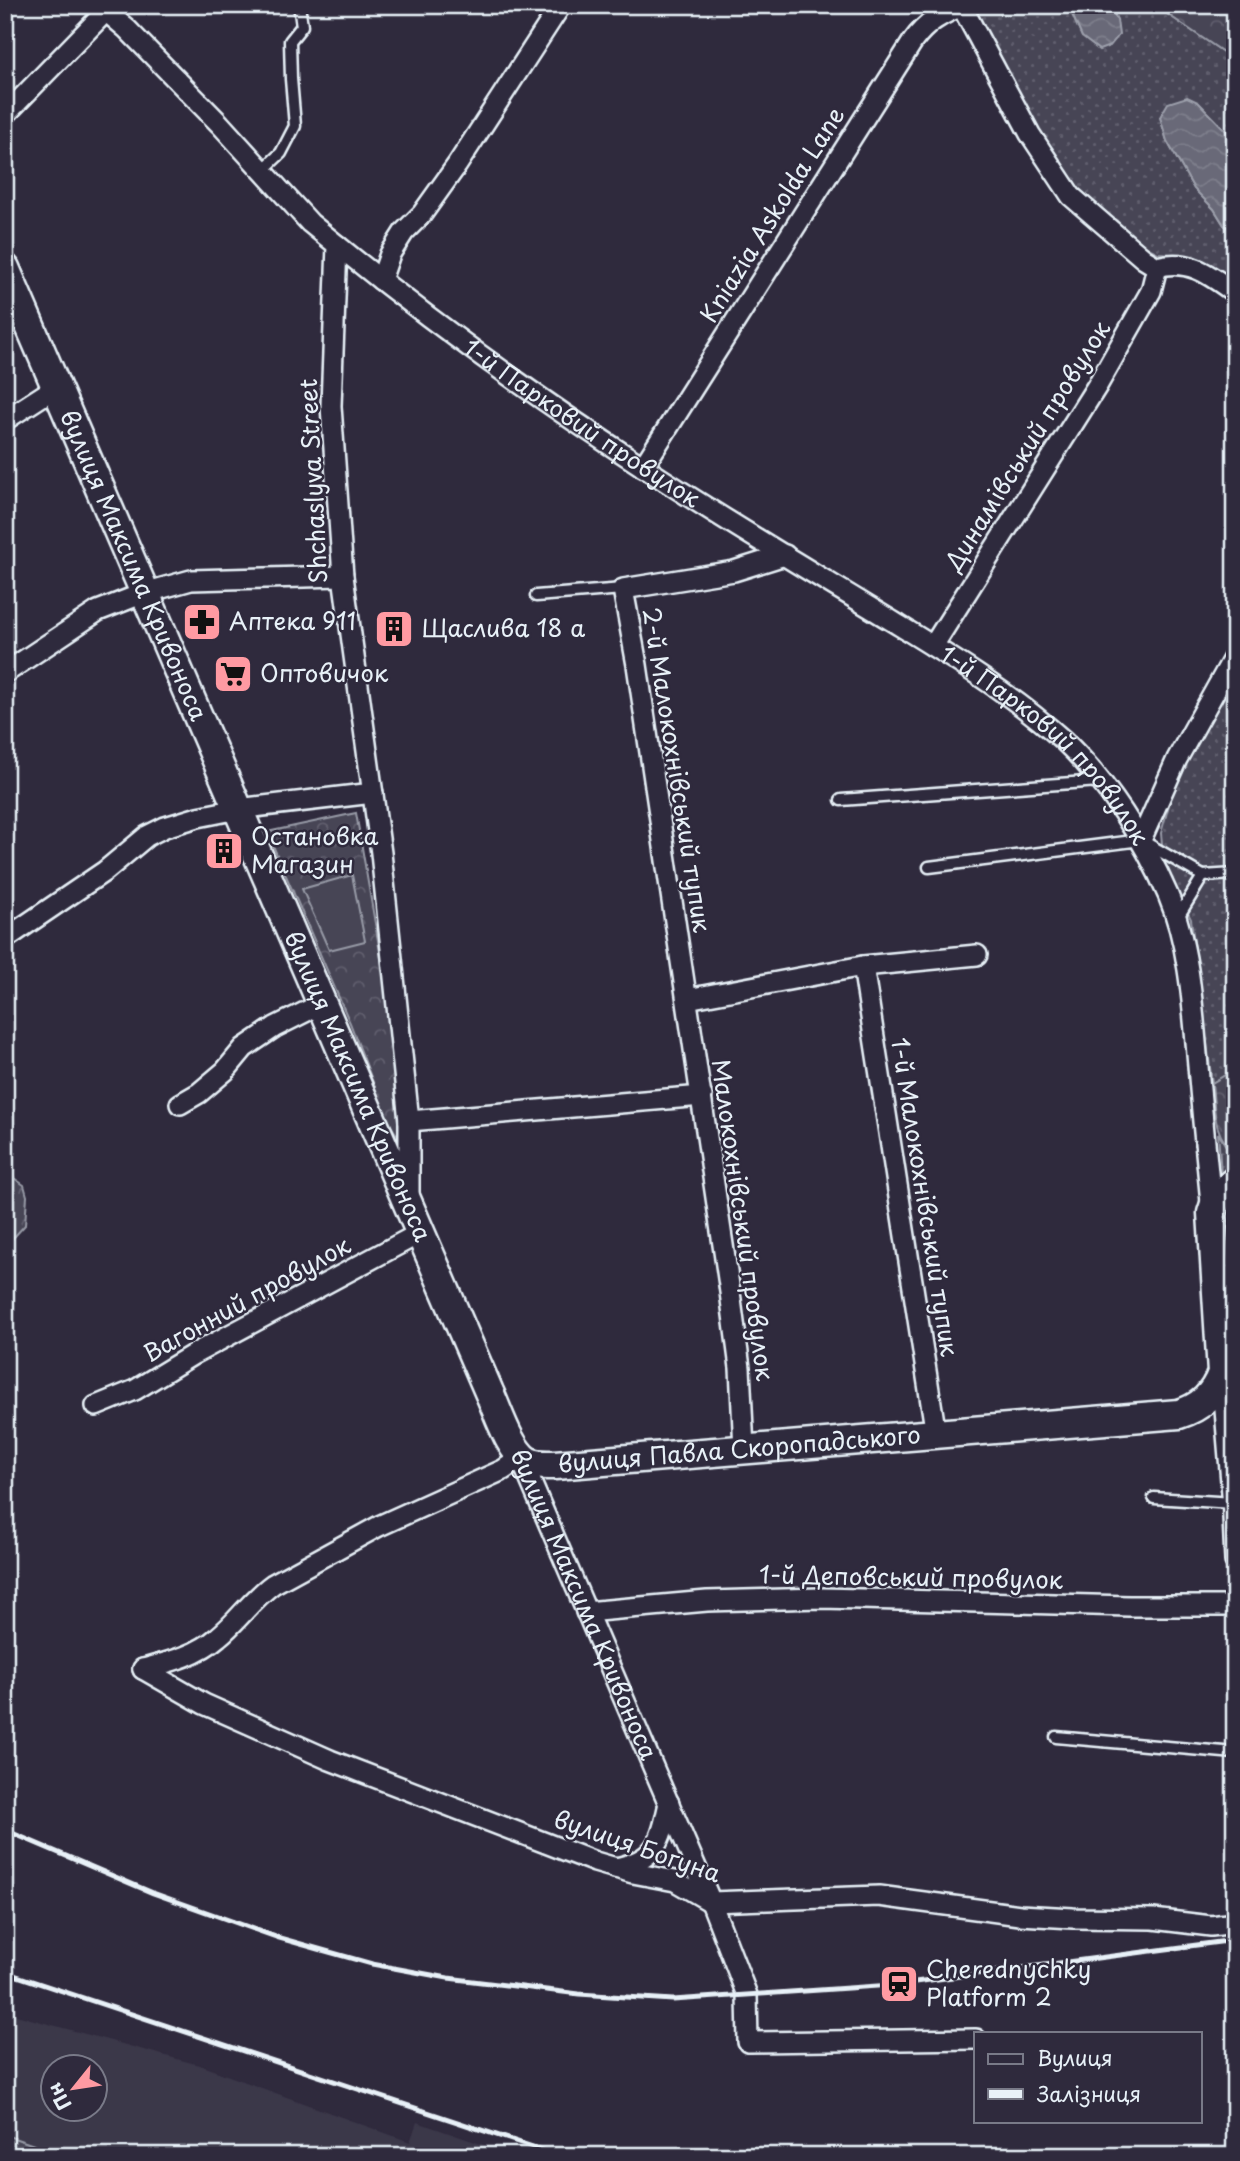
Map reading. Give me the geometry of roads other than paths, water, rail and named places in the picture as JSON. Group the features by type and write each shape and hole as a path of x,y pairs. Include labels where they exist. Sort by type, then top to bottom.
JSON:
{"street":[{"path":"381,280 390,254 404,232 422,214 457,164 561,5"},
{"path":"961,6 1030,134 1071,196 1144,259 1157,267 1184,264 1235,293"},
{"name":"Kniazia Askolda Lane","path":"643,467 913,41 924,27 944,13 961,6"},
{"path":"5,115 109,9 310,223 337,245"},
{"name":"1-й Парковий провулок","path":"337,245 510,376 643,467 933,646 1010,697 1063,741 1099,781 1141,839 1169,898 1184,950 1192,1001 1228,1379 1224,1405 1234,1503 1235,1561"},
{"name":"Shchaslyva Street","path":"337,245 331,406 343,576 381,853 409,1121 409,1206"},
{"name":"Динамівський провулок","path":"933,646 1097,386 1151,291 1157,267"},
{"name":"вулиця Максима Кривоноса","path":"5,268 711,1902 747,1995 748,2042 974,2039"},
{"path":"5,420 56,387"},
{"name":"2-й Малокохнівський тупик","path":"687,999 637,665 623,589 734,571 785,555"},
{"path":"5,673 98,611 144,593 191,580 343,576"},
{"path":"1141,839 1177,759 1235,655"},
{"path":"5,939 105,871 147,836 165,827 238,809 373,793"},
{"path":"687,999 863,966 977,955"},
{"name":"1-й Малокохнівський тупик","path":"863,966 936,1435"},
{"name":"Малокохнівський провулок","path":"687,999 740,1368 744,1449"},
{"path":"180,1104 199,1093 225,1070 244,1048 275,1027 321,1004"},
{"path":"409,1121 702,1096"},
{"path":"1212,1213 1217,1198 1235,1181"},
{"name":"Вагонний провулок","path":"96,1406 135,1390 194,1354 420,1233"},
{"name":"вулиця Павла Скоропадського","path":"517,1450 527,1460 537,1465 546,1465 1180,1414 1195,1409 1217,1385 1228,1379"},
{"name":"вулиця Богуна","path":"517,1450 512,1464 503,1470 370,1531 273,1584 259,1593 218,1637 203,1648 143,1669 204,1704 330,1760 615,1868 675,1881 711,1902 879,1896 1020,1915 1073,1919 1153,1919 1211,1926 1234,1923"},
{"name":"1-й Деповський провулок","path":"586,1612 707,1601 822,1598 1235,1606"},
{"path":"664,1879 652,1863 651,1853 663,1827 669,1803"},
{"path":"615,1868 635,1863 651,1853"}],"lane":[{"path":"263,170 281,153 295,126 290,41 302,26 299,5"},
{"path":"536,596 623,589"},
{"path":"841,800 1099,781"},
{"path":"929,867 1141,839 1203,876 1235,874"},
{"path":"1176,922 1203,876"},
{"path":"1154,1498 1234,1503"},
{"path":"1056,1737 1235,1753"}],"water":[{"path":"1068,5 1110,5 1117,20 1119,35 1110,46 1099,50 1082,37"},
{"path":"1187,97 1198,102 1235,140 1235,233 1224,225 1214,209 1194,189 1167,141 1160,117 1168,103"}],"railway":[{"path":"5,1830 153,1893 276,1937 372,1964 448,1978 579,1994 673,2000 892,1985 1235,1940"},
{"path":"5,1972 560,2156"}],"place":[{"name":"Аптека 911","path":"202,622"},
{"name":"Щаслива 18 а","path":"394,629"},
{"name":"Оптовичок","path":"233,674"},
{"name":"Остановка Магазин","path":"224,851"},
{"name":"Cherednychky Platform 2","path":"899,1984"}]}
